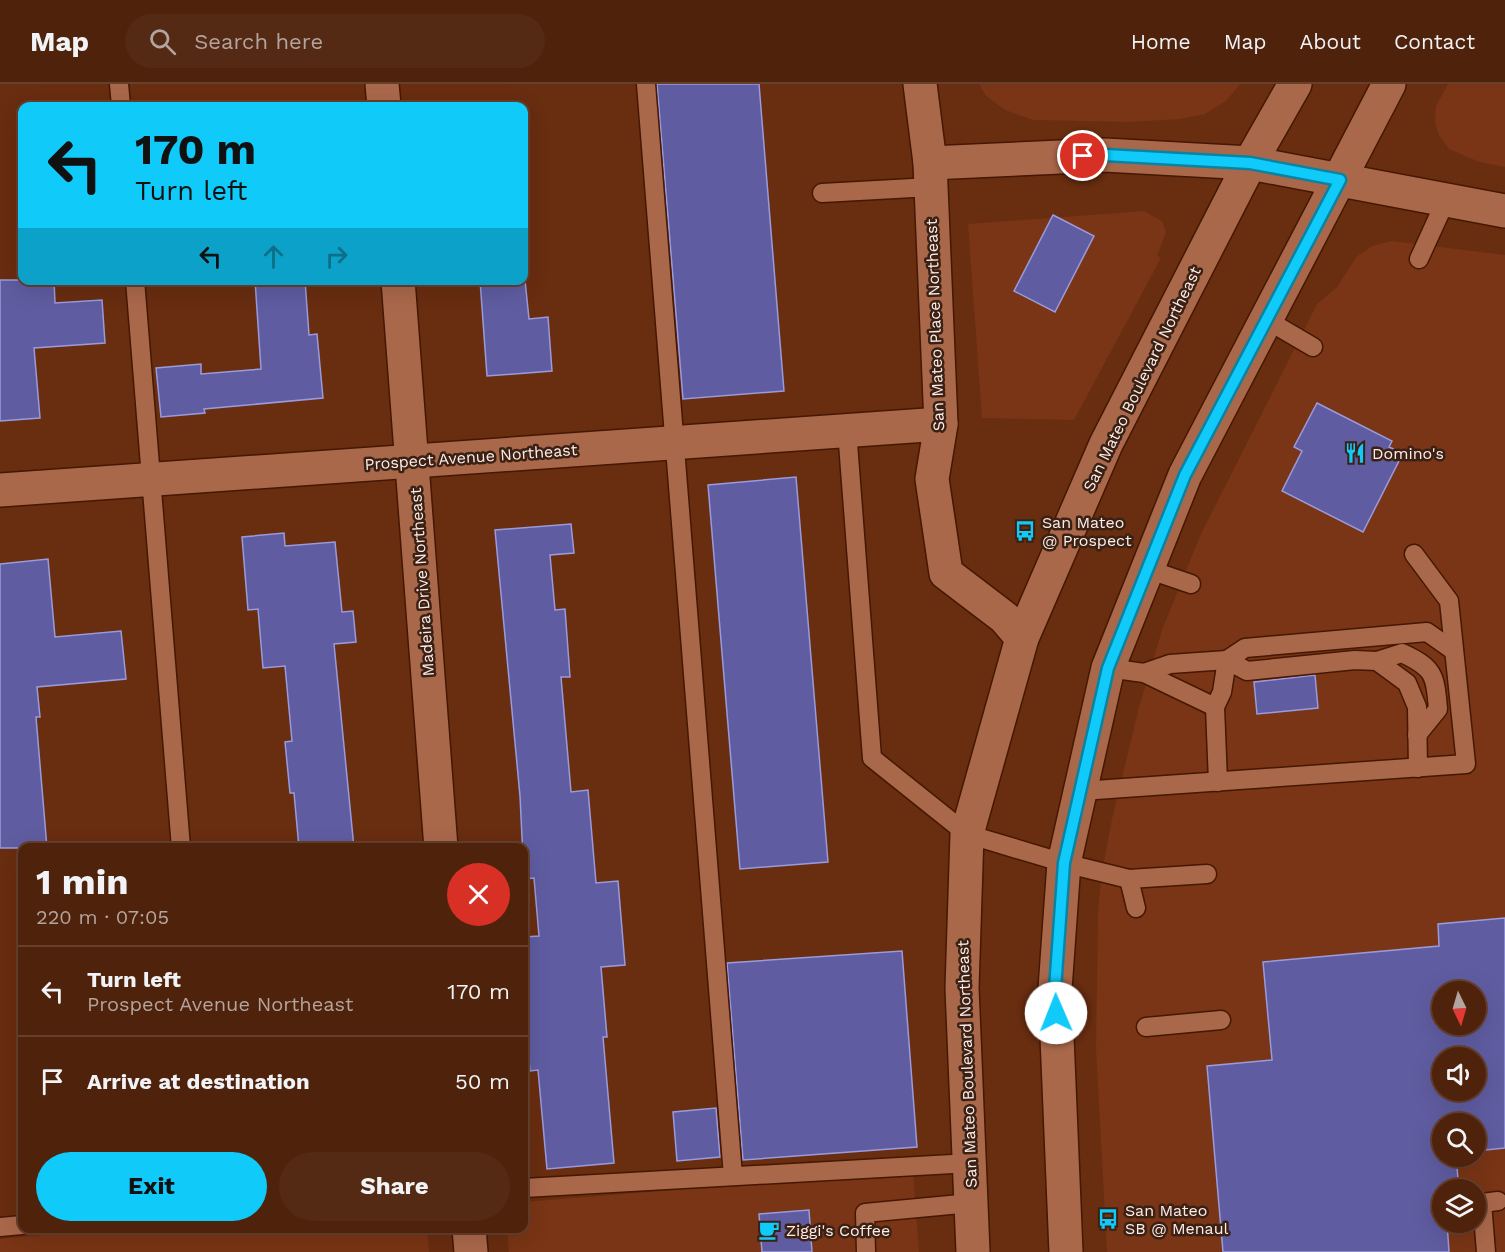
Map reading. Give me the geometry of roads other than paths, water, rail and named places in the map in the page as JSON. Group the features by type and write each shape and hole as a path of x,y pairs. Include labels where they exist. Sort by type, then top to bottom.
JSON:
{"street":[{"path":"382,84 384,102"},
{"name":"San Mateo Place Northeast","path":"920,84 930,175 941,424 932,478 946,573 1005,618 1022,638"},
{"name":"San Mateo Boulevard Northeast","path":"973,1252 962,988 967,834 1022,638 1107,444 1250,163 1295,84"},
{"path":"1066,1252 1055,989 1064,863 1108,668 1185,475 1389,84"},
{"path":"930,175 1105,155 1250,163 1505,211"},
{"name":"Madeira Drive Northeast","path":"398,285 441,843"},
{"name":"Prospect Avenue Northeast","path":"0,490 941,424"},
{"path":"470,1233 471,1252"}],"lane":[{"path":"119,84 121,102"},
{"path":"646,84 733,1176"},
{"path":"822,194 930,175"},
{"path":"1419,260 1446,200"},
{"path":"135,285 181,843"},
{"path":"1267,320 1313,347"},
{"path":"847,430 872,758 967,834 1064,863 1129,879 1207,874"},
{"path":"1081,791 1466,764 1449,602 1414,554"},
{"path":"1147,569 1191,584"},
{"path":"1144,673 1170,664 1227,660 1245,648 1427,632 1454,651"},
{"path":"1227,660 1247,671 1355,660 1377,661 1402,653 1423,663 1436,682 1438,709 1417,735"},
{"path":"1218,782 1215,707 1222,692 1227,660"},
{"path":"1377,661 1407,683 1417,707 1418,768"},
{"path":"1108,668 1144,673 1215,707"},
{"path":"1129,879 1136,908"},
{"path":"1146,1027 1221,1020"},
{"path":"528,1188 970,1163"},
{"path":"1486,1252 1482,1203 1498,1201"},
{"path":"866,1252 865,1213 971,1203"},
{"path":"0,1227 18,1225"}],"place":[{"name":"Domino's","path":"1355,453"},
{"name":"San Mateo @ Prospect","path":"1025,531"},
{"name":"San Mateo SB @ Menaul","path":"1108,1219"},
{"name":"Ziggi's Coffee","path":"769,1230"}]}
